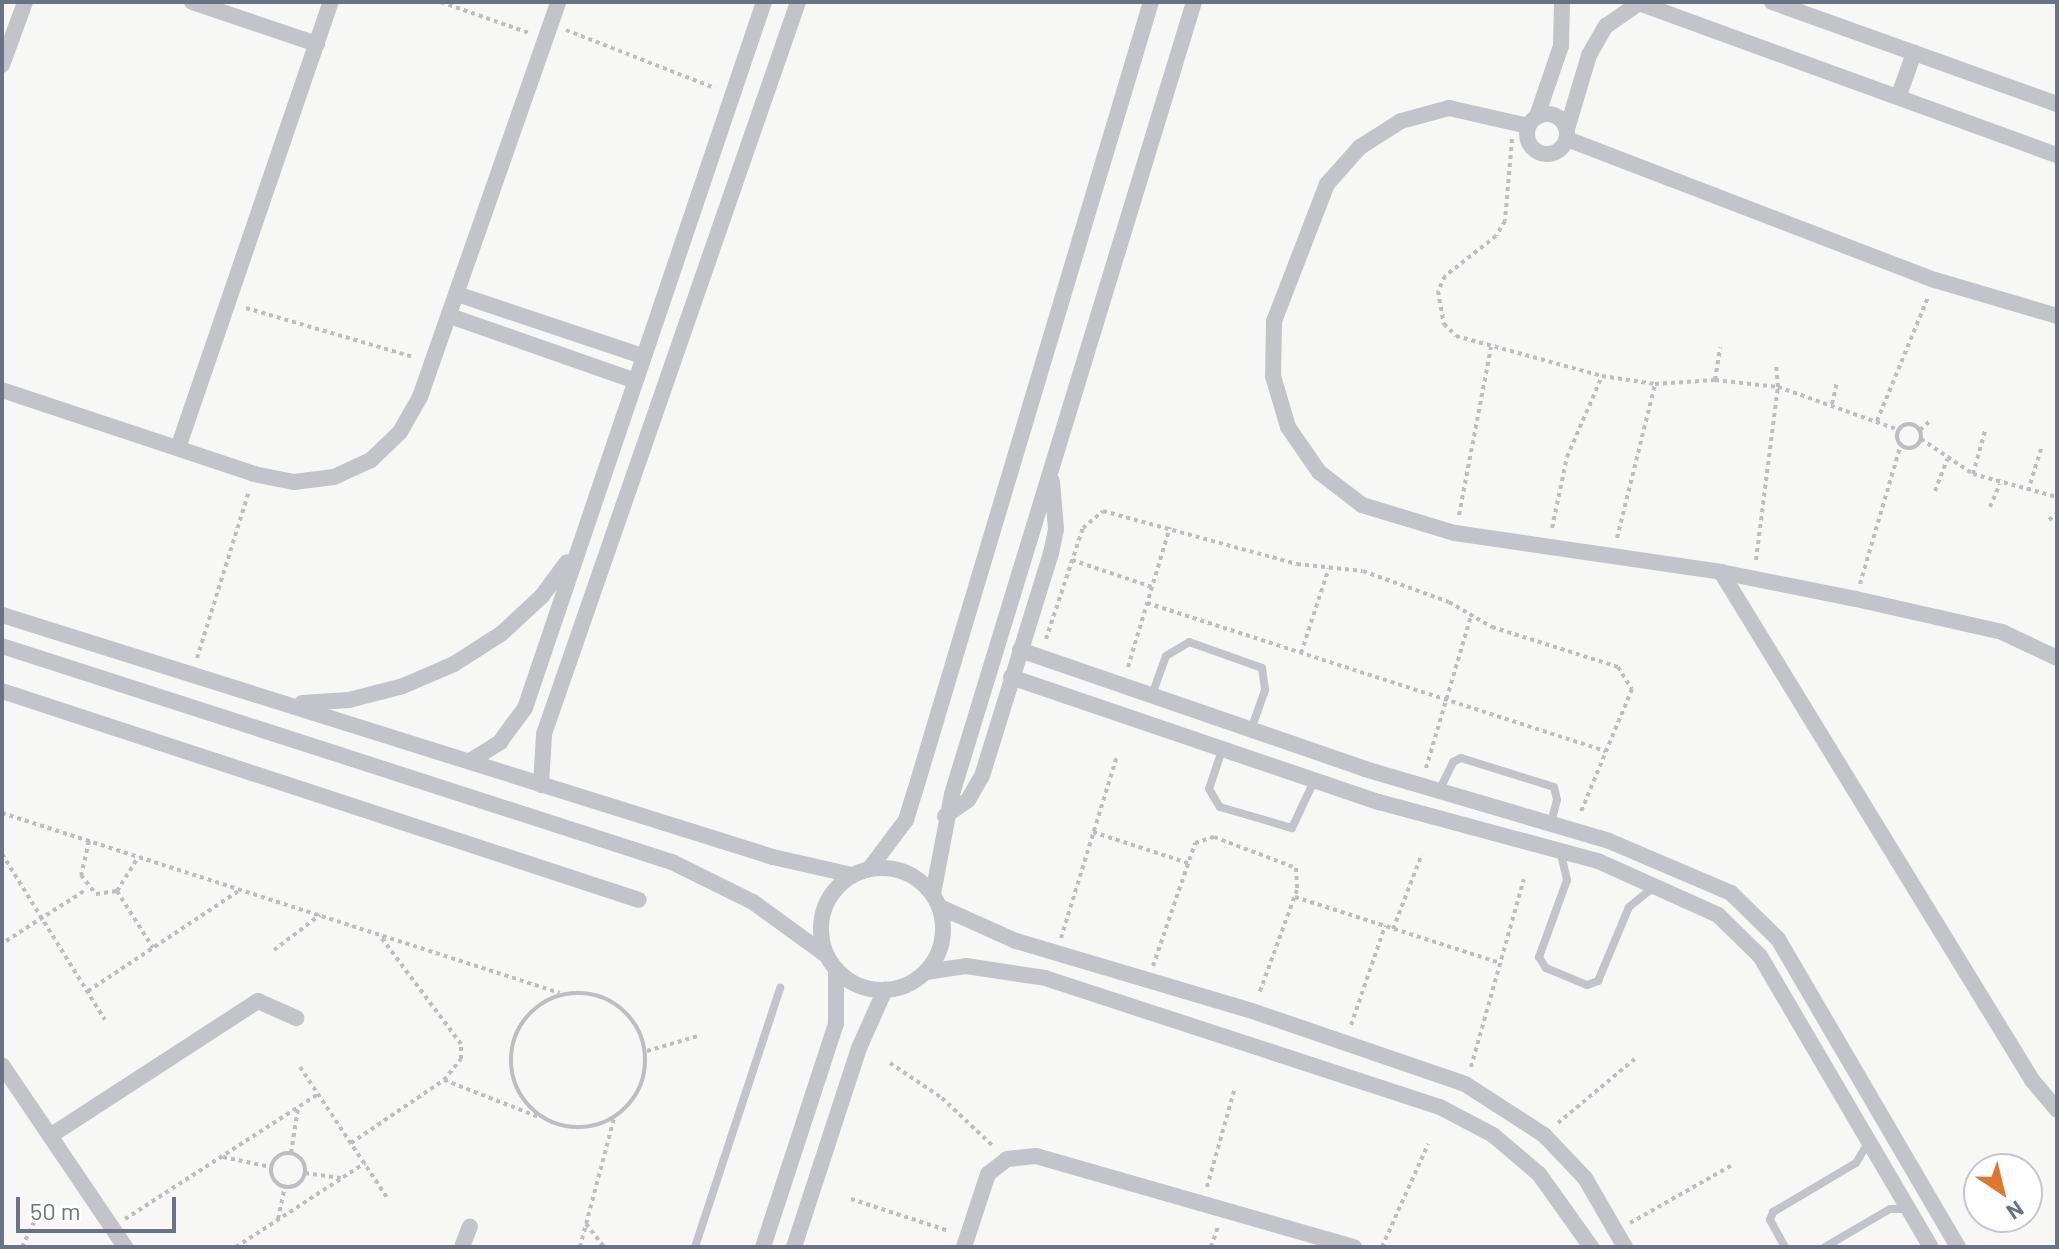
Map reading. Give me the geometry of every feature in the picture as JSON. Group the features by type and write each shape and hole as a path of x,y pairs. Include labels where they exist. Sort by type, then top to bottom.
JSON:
{"street":[{"path":"2,65 25,2"},
{"path":"192,2 317,44"},
{"path":"178,448 331,2"},
{"path":"2,390 254,474 294,482 334,477 371,460 400,432 432,363 558,2"},
{"path":"470,761 500,742 525,708 575,551 764,2"},
{"path":"541,785 544,734 798,2"},
{"path":"870,868 906,820 1151,2"},
{"path":"2,646 672,862 753,902 826,955 836,970 858,986 885,990 914,981 926,972 941,941 936,901 945,816 1051,480 1194,2"},
{"path":"1562,2 1561,46 1526,121 1526,135 1536,152 1554,153 1567,134 1589,55 1606,26 1638,2 2057,155"},
{"path":"1772,2 2057,104"},
{"path":"1899,95 1914,53"},
{"path":"2057,316 1935,280 1567,134 1559,117 1526,121 1449,108 1401,121 1360,147 1327,184 1305,229 1274,321 1273,376 1288,427 1319,472 1362,505 1455,533 1721,572 1856,599 2002,632 2057,658"},
{"path":"457,294 642,356"},
{"path":"450,316 633,380"},
{"path":"945,816 976,789 1020,650 1056,529 1051,480"},
{"path":"293,704 349,700 403,686 454,664 501,634 542,596 575,551"},
{"path":"1721,572 2032,1080 2057,1110"},
{"path":"2,615 773,857 852,875"},
{"path":"50,661 61,633"},
{"path":"1020,650 1251,730 1439,791 1573,830 1701,877 1757,914 1778,939 1958,1247"},
{"path":"1011,677 1315,779 1551,848 1657,886 1718,915 1760,956 1931,1247"},
{"path":"2,691 639,900"},
{"path":"1551,823 1551,848"},
{"path":"826,955 821,933 823,910 835,890 852,875 870,868 894,868 916,877 936,901 1016,941 1252,1011 1465,1084 1544,1135 1585,1178 1618,1230 1625,1247"},
{"path":"926,972 966,966 1045,978 1440,1107 1493,1135 1539,1174 1591,1247"},
{"path":"763,1247 836,1024 836,970"},
{"path":"794,1247 859,1048 885,990"},
{"path":"50,1136 258,1001 296,1018"},
{"path":"2,1065 125,1247"},
{"path":"965,1242 988,1174 1007,1159 1036,1156 1354,1247"},
{"path":"462,1247 470,1226"}],"lane":[{"path":"1152,695 1166,656 1176,646 1189,642 1204,647 1262,668 1265,690 1251,730"},
{"path":"1223,746 1209,789 1220,807 1292,828 1315,779"},
{"path":"1439,791 1453,762 1461,758 1554,787 1557,800 1551,823"},
{"path":"1551,848 1565,858 1567,880 1539,957 1546,968 1587,985 1598,981 1629,907 1657,886"},
{"path":"695,1247 780,988"},
{"path":"1785,1247 1770,1220 1773,1212 1856,1163 1868,1142"},
{"path":"1825,1247 1890,1209 1910,1210"}],"path":[{"path":"441,2 549,32 732,94"},
{"path":"1526,121 1505,221 1496,236 1445,276 1438,291 1444,324 1456,336 1602,376 1655,384 1715,380 1778,387 1899,430 1912,425 1920,430"},
{"path":"1877,421 1935,280"},
{"path":"230,303 432,363"},
{"path":"1455,533 1491,347"},
{"path":"1715,380 1720,347"},
{"path":"1754,578 1778,387 1776,364"},
{"path":"1549,547 1567,457 1602,376"},
{"path":"1832,404 1837,382"},
{"path":"1613,556 1655,384"},
{"path":"1920,430 1931,420"},
{"path":"1856,599 1901,444 1899,430"},
{"path":"1920,430 1921,439 1973,474 2000,484 2057,497"},
{"path":"1973,474 1985,431"},
{"path":"1901,444 1912,448 1921,439"},
{"path":"2028,491 2041,449"},
{"path":"1935,491 1947,459"},
{"path":"192,673 254,474"},
{"path":"1990,507 2000,484"},
{"path":"1041,657 1083,528 1103,511 1297,564 1363,571 1449,602 1471,616 1618,667 1632,689 1573,830"},
{"path":"2049,520 2057,513"},
{"path":"1122,685 1170,527"},
{"path":"1072,560 1152,587"},
{"path":"1301,653 1329,567"},
{"path":"1147,603 1606,751"},
{"path":"1420,785 1471,616"},
{"path":"1056,951 1117,756"},
{"path":"2,813 560,993 599,994 632,1016 647,1051 645,1077 633,1101 614,1118 576,1128 444,1080"},
{"path":"1093,832 1188,863"},
{"path":"1149,979 1195,843 1214,837 1296,868 1295,897 1252,1011"},
{"path":"87,889 81,875 89,841"},
{"path":"2,854 105,1020"},
{"path":"1393,929 1422,854"},
{"path":"6,941 87,889 107,895 117,891 138,857"},
{"path":"1465,1084 1524,879"},
{"path":"88,991 240,890"},
{"path":"117,891 153,948"},
{"path":"1295,897 1501,963"},
{"path":"274,950 320,915"},
{"path":"1345,1043 1385,926"},
{"path":"351,1143 444,1080 461,1059 461,1044 378,934"},
{"path":"539,1117 514,1087 510,1048 527,1013 560,993"},
{"path":"647,1051 701,1035"},
{"path":"1544,1135 1637,1057"},
{"path":"890,1063 942,1098 1007,1159"},
{"path":"300,1067 388,1199"},
{"path":"1202,1204 1234,1091"},
{"path":"112,1228 318,1094"},
{"path":"291,1153 298,1107"},
{"path":"580,1247 614,1118"},
{"path":"1382,1247 1428,1144"},
{"path":"291,1153 302,1160 305,1173 298,1184 285,1187 274,1180 271,1167 278,1156 291,1153"},
{"path":"221,1157 271,1167"},
{"path":"236,1247 365,1163"},
{"path":"1618,1230 1734,1164"},
{"path":"305,1173 341,1178"},
{"path":"278,1220 285,1187"},
{"path":"851,1199 965,1242"},
{"path":"22,1247 42,1206"},
{"path":"586,1224 604,1247"}]}
